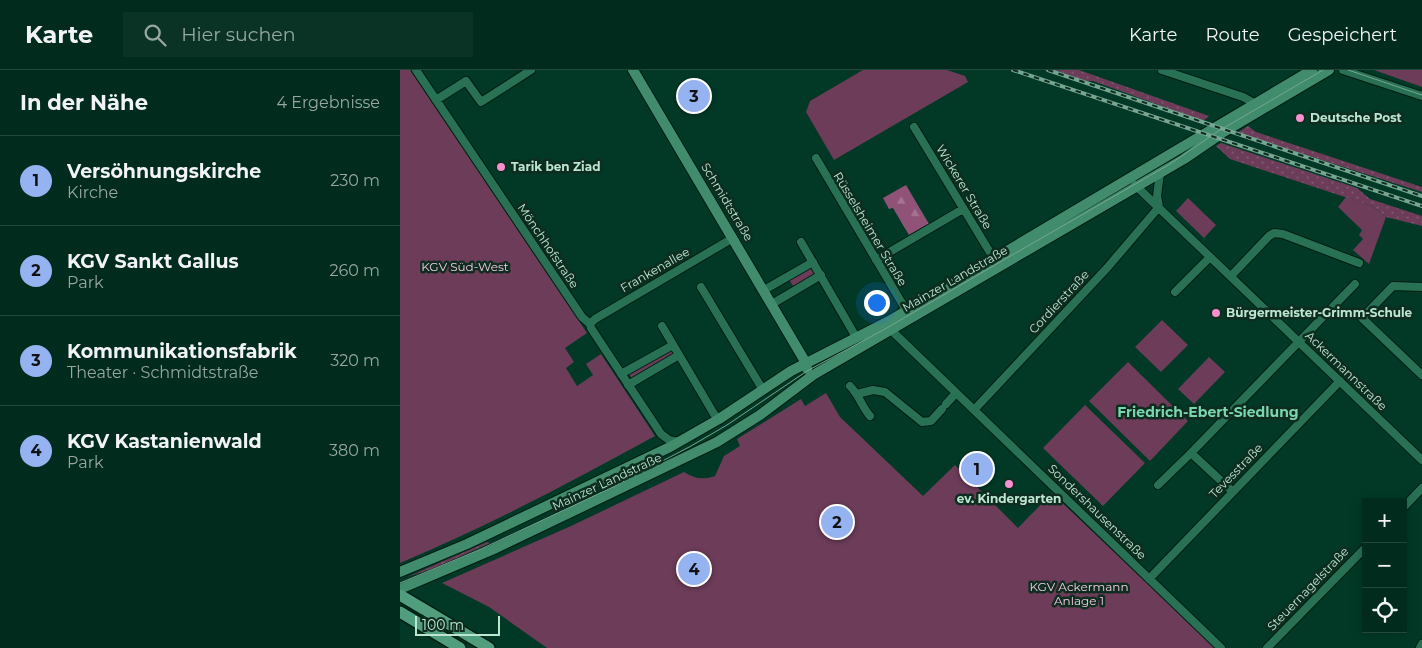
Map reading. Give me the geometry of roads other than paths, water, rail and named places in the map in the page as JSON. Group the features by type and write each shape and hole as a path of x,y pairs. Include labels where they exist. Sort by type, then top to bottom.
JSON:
{"highway":[{"path":"404,597 489,648"},
{"path":"400,612 460,648"}],"main road":[{"name":"Schmidtstraße","path":"633,70 806,363"},
{"name":"Mainzer Landstraße","path":"400,572 467,544 660,452 719,419 806,363 906,310 994,259 1254,103 1312,72 1329,70"},
{"name":"Mainzer Landstraße","path":"400,589 486,553 717,442 760,416 830,366 1193,153 1312,72"},
{"path":"797,348 813,354 827,352"},
{"path":"800,386 807,371 806,363 818,368 830,366"}],"street":[{"name":"Mönchhofstraße","path":"416,70 582,317 590,324 628,386 661,434"},
{"path":"436,100 466,81 481,102 531,70"},
{"path":"1162,70 1243,97 1254,103"},
{"path":"1343,70 1361,73 1422,96"},
{"name":"Wickerer Straße","path":"914,127 994,259"},
{"name":"Rüsselsheimer Straße","path":"816,158 906,310"},
{"path":"1118,184 1138,186 1139,171"},
{"path":"1159,207 1157,196 1160,173"},
{"name":"Ackermannstraße","path":"1138,186 1422,460"},
{"name":"Cordierstraße","path":"974,410 1107,268 1159,207"},
{"path":"876,260 963,210"},
{"path":"1231,276 1274,233 1282,234 1359,263"},
{"name":"Frankenallee","path":"590,324 595,319 732,238"},
{"path":"801,242 856,337"},
{"path":"1175,292 1210,257"},
{"path":"764,290 813,262"},
{"path":"772,304 821,275"},
{"path":"1158,485 1355,284"},
{"path":"1422,287 1393,286 1362,318 1422,375"},
{"path":"701,287 763,390"},
{"path":"662,326 714,414 719,419"},
{"name":"Sondershausenstraße","path":"891,330 1221,648"},
{"path":"621,374 673,345"},
{"path":"628,386 679,355"},
{"name":"Tevesstraße","path":"1149,579 1340,380"},
{"path":"850,386 857,394 862,408 870,416"},
{"path":"857,394 872,390 885,392 922,422 931,421 956,393"},
{"path":"661,434 669,440 678,442"},
{"path":"660,452 661,434"},
{"path":"1191,453 1232,491"},
{"path":"1407,504 1422,488"},
{"name":"Steuernagelstraße","path":"1267,648 1362,551"},
{"path":"1420,648 1422,644"}],"tram line":[{"path":"400,583 481,549 615,486 691,446 727,425 807,371 885,329 1170,164 1217,132 1323,70"},
{"path":"1348,70 1422,95"}],"railway":[{"path":"1013,70 1422,206"},
{"path":"1048,70 1422,196"}],"place":[{"name":"Kommunikationsfabrik","path":"694,96"},
{"name":"Deutsche Post","path":"1300,118"},
{"name":"Tarik ben Ziad","path":"501,167"},
{"name":"Bürgermeister-Grimm-Schule","path":"1216,313"},
{"name":"Versöhnungskirche","path":"977,469"},
{"name":"ev. Kindergarten","path":"1009,484"},
{"name":"KGV Sankt Gallus","path":"837,522"},
{"name":"KGV Kastanienwald","path":"694,569"}],"district":[{"name":"Friedrich-Ebert-Siedlung","path":"1208,412"}],"park label":[{"name":"KGV Süd-West","path":"465,267"},
{"name":"KGV Ackermann Anlage 1","path":"1079,594"}]}
